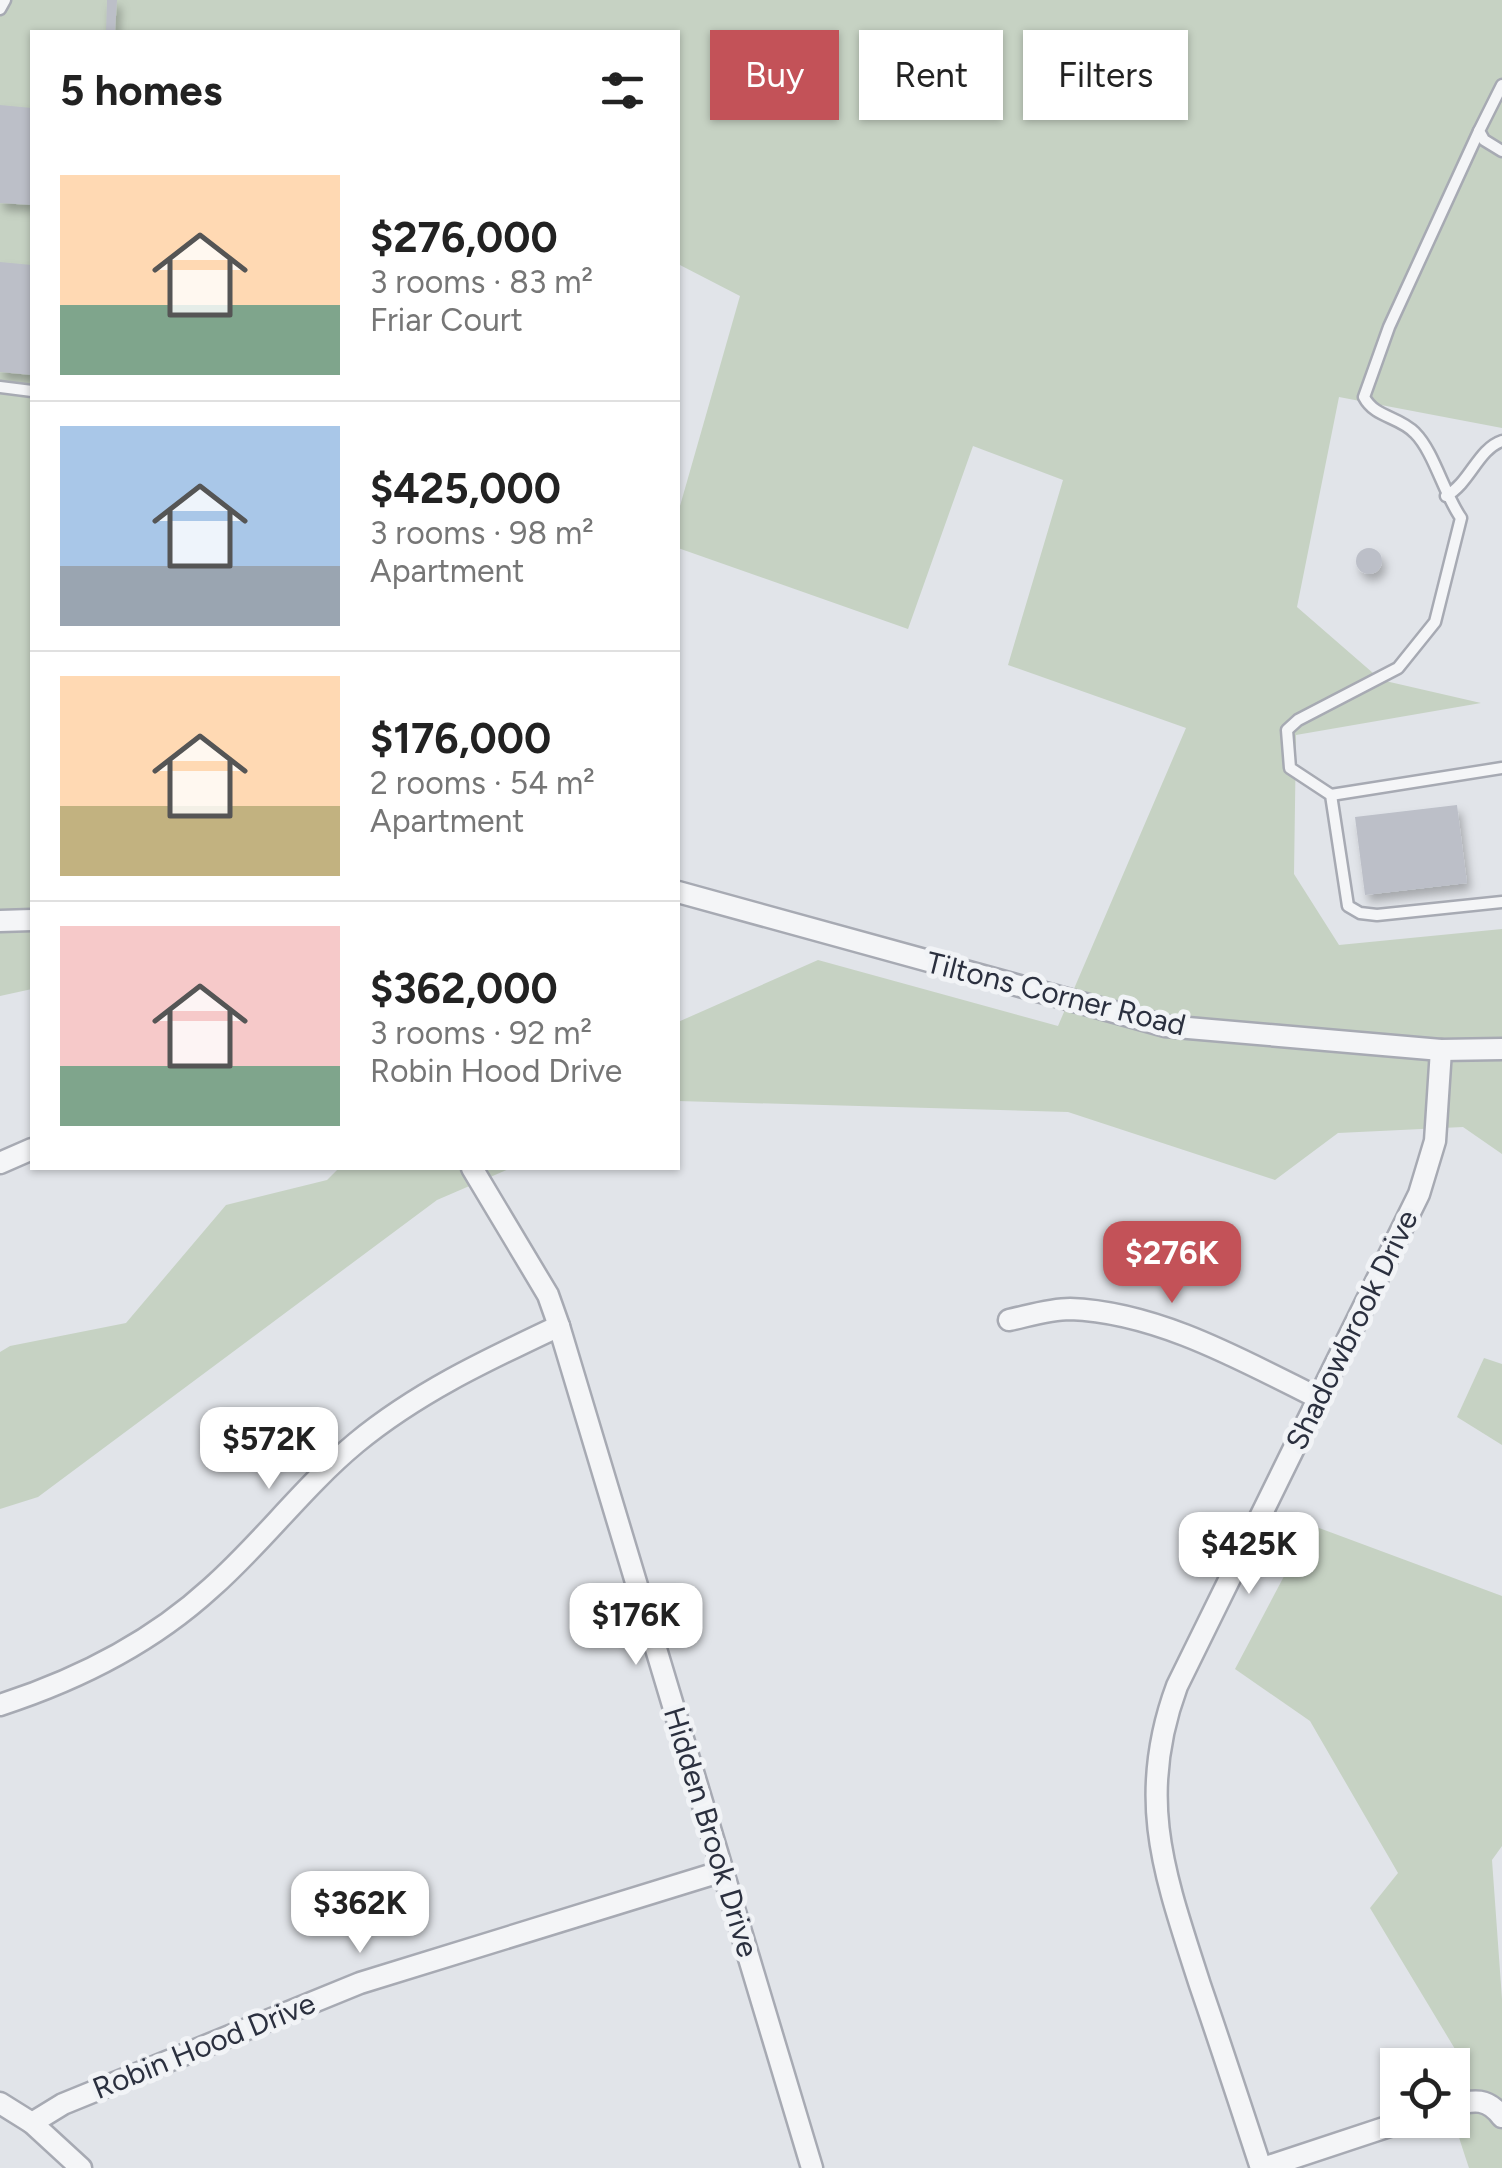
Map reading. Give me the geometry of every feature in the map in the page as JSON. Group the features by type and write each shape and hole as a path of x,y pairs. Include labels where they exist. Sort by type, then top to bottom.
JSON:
{"street":[{"name":"Tiltons Corner Road","path":"680,893 1165,1026 1441,1050 1502,1049"},
{"path":"0,921 30,920"},
{"name":"Shadowbrook Drive","path":"1262,2168 1164,1874 1155,1823 1155,1774 1162,1731 1177,1686 1430,1166 1439,1105 1441,1050"},
{"path":"0,1164 30,1150"},
{"name":"Hidden Brook Drive","path":"473,1170 548,1294 559,1326 812,2168"},
{"path":"1009,1320 1066,1309 1119,1318 1198,1341 1318,1398"},
{"path":"0,1705 70,1679 149,1636 212,1588 310,1484 385,1420 454,1376 559,1326"},
{"name":"Robin Hood Drive","path":"32,2123 63,2104 360,1982 723,1871"},
{"path":"1470,2101 1488,2102 1502,2117"},
{"path":"0,2103 32,2123 81,2168"},
{"path":"1262,2168 1380,2129"}],"lane":[{"path":"0,9 5,0"},
{"path":"1502,85 1389,327 1364,397 1370,409 1417,434 1446,496 1461,518 1461,532 1435,622 1398,668 1286,730 1290,768 1331,795 1502,768"},
{"path":"1479,131 1484,140 1502,151"},
{"path":"0,387 30,392"},
{"path":"1446,496 1460,488 1490,447 1502,441"},
{"path":"1331,795 1348,906 1360,913 1502,902"}],"green space":[{"path":"0,0 1502,0 1502,428 1339,397 1297,607 1381,680 1481,703 1296,735 1294,874 1339,945 1502,929 1502,1154 1463,1127 1338,1133 1275,1180 1068,1112 680,1101 680,1021 818,960 1058,1026 1186,728 1008,665 1063,480 973,446 908,629 680,549 680,506 740,296 680,265 680,30 30,30 30,989 0,996"},
{"path":"337,1170 506,1170 437,1200 38,1497 0,1509 0,1352 10,1346 126,1323 226,1205 327,1180"},
{"path":"1484,1358 1502,1364 1502,1445 1457,1417"},
{"path":"1311,1525 1502,1596 1502,1846 1492,1860 1502,1999 1502,2168 1469,2168 1460,2138 1470,2138 1470,2048 1454,2048 1370,1908 1398,1873 1310,1721 1235,1669"}],"building":[{"path":"107,0 117,0 115,30 106,30"},
{"path":"0,105 30,108 30,205 0,203"},
{"path":"0,262 30,265 30,375 0,372"},
{"path":"1369,548 1378,552 1382,561 1378,570 1369,574 1360,570 1356,561 1360,552"},
{"path":"1457,805 1467,883 1365,895 1355,817"}]}
